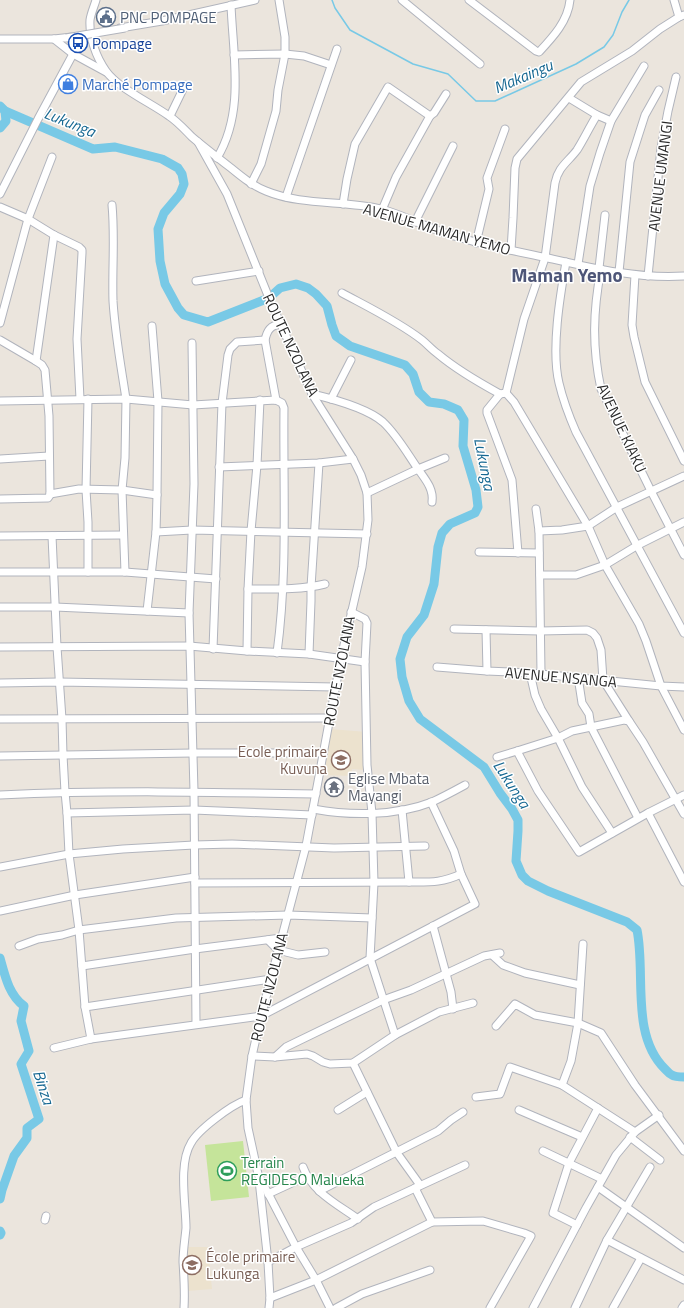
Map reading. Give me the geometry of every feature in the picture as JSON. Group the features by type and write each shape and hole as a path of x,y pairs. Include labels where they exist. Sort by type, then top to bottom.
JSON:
{"street":[{"path":"91,34 90,21 96,0"},
{"path":"0,39 66,38 162,21 255,0"},
{"path":"252,184 261,164 276,111 278,90 285,54 285,37 279,0"},
{"path":"402,0 480,64"},
{"path":"469,0 539,52 557,32 567,14 570,0"},
{"path":"510,250 514,218 516,162 521,154 581,82 632,51 656,32 682,16 674,0"},
{"path":"217,158 225,144 234,112 234,55 230,5"},
{"path":"66,38 125,28"},
{"name":"AVENUE MAMAN YEMO","path":"91,34 98,57 107,72 117,82 138,97 170,116 217,158 252,184 266,191 286,197 382,210 476,243 600,269 635,275 684,276"},
{"path":"54,39 73,54 107,72"},
{"path":"286,197 337,49"},
{"path":"0,194 73,54"},
{"path":"234,55 285,54 310,57 331,65"},
{"path":"578,264 590,186 598,159 611,121 644,66"},
{"name":"AVENUE UMANGI","path":"648,276 661,148 676,77"},
{"path":"170,116 185,85"},
{"path":"344,204 346,179 355,144 388,88 430,116"},
{"path":"619,272 630,162 645,115 659,90"},
{"path":"382,210 396,177 430,116 434,113 446,94"},
{"path":"569,98 597,115 611,121"},
{"path":"518,553 512,480 487,410 503,394 524,319 546,258 554,183 559,170 576,151 597,115"},
{"path":"476,243 489,190 487,178 505,129"},
{"name":"ROUTE NZOLANA","path":"198,142 227,194 259,271 264,287 312,394 353,459 361,474 367,493 368,520 362,567 335,687 306,846 261,1016 252,1056 246,1100 248,1128 258,1174 330,1308"},
{"path":"415,222 453,146"},
{"path":"0,322 28,219 52,157"},
{"path":"112,205 114,224 113,299 115,331 126,399 125,458 122,490 125,572"},
{"path":"0,206 28,219 82,250 77,339 84,399 88,572"},
{"name":"AVENUE KIAKU","path":"605,215 594,327 594,347 601,389 684,555"},
{"path":"36,361 54,235"},
{"path":"566,262 559,310 556,351 558,382 576,432 618,507 684,633"},
{"path":"196,281 259,271"},
{"path":"635,275 632,325 645,382 684,461"},
{"path":"342,293 389,319 422,340 437,354 458,369 503,394 514,402 588,526 605,565 639,624 662,686 684,730"},
{"path":"276,400 265,340 269,328 280,324"},
{"path":"147,610 156,532 157,495 158,401 152,326"},
{"path":"0,340 36,361 42,365 45,370 49,416 50,494 50,497 48,498 0,499"},
{"path":"213,649 216,579 216,530 222,403 226,371 230,349 237,342 265,340"},
{"path":"192,344 194,484 189,646 194,791 195,949 197,991 196,1024"},
{"path":"331,399 350,360"},
{"path":"312,394 361,409 382,422 402,446 418,469 430,489 432,502"},
{"path":"0,401 47,399 126,399 193,405 276,400 282,403 284,408 283,590 277,653"},
{"path":"247,651 251,531 258,465 260,400"},
{"path":"0,459 49,456"},
{"path":"367,493 445,458"},
{"path":"219,467 319,463 353,459"},
{"path":"309,654 312,601 311,587 319,463"},
{"path":"539,531 562,530 588,526 618,507 684,476"},
{"path":"50,494 73,489 122,490 157,495"},
{"path":"536,509 539,531 541,674"},
{"path":"540,576 576,575 605,565 638,545 684,522"},
{"path":"156,532 216,530 367,534"},
{"path":"0,536 123,535"},
{"path":"52,536 69,854 79,930 85,1007 91,1039"},
{"path":"479,552 539,553"},
{"path":"0,572 125,572 216,579"},
{"path":"248,589 283,590 325,584"},
{"path":"0,607 55,607 189,613"},
{"path":"351,612 365,619 367,623 365,662 367,765 372,814 374,883 370,958 395,1035"},
{"path":"454,629 540,631 587,630 593,633 597,638 601,650 603,680 643,742 684,814"},
{"path":"486,630 487,671"},
{"path":"0,647 189,646 213,649 309,654 365,662"},
{"name":"AVENUE NSANGA","path":"437,667 530,673 684,687"},
{"path":"530,673 535,695 548,722 558,738 582,787 612,833"},
{"path":"578,677 582,703 589,714 591,727 638,818"},
{"path":"0,683 59,682 335,687"},
{"path":"0,719 329,718"},
{"path":"497,757 558,738 572,731 624,720 629,721"},
{"path":"517,752 538,791 579,852 638,818 684,795"},
{"path":"0,756 193,753 323,753"},
{"path":"67,813 194,810 372,814 402,810 431,802 465,785"},
{"path":"0,795 65,792 194,791 316,794"},
{"path":"54,1048 91,1039 261,1016 475,904 461,874 454,851 431,802"},
{"path":"402,810 409,882"},
{"path":"648,813 684,882"},
{"path":"0,867 69,854 194,845 232,844 373,848 425,846"},
{"path":"0,910 75,895 195,880 374,883 440,881 449,880 461,874"},
{"path":"19,946 38,939 62,935 79,930 143,921 195,917 288,915 372,918"},
{"path":"433,926 451,992 453,1009"},
{"path":"82,966 281,938"},
{"path":"268,940 278,950 298,955 325,952"},
{"path":"562,1085 571,1061 578,1023 583,944"},
{"path":"275,1057 286,1047 383,1000 411,990 484,956 500,953"},
{"path":"492,954 503,965 525,974 580,985"},
{"path":"85,1007 271,979"},
{"path":"252,1056 275,1057 307,1054 330,1064 353,1063 395,1035 439,1012 473,1003"},
{"path":"496,1026 515,1004 535,1015 578,1023 601,1033 635,1084 684,1151"},
{"path":"353,1063 397,1153 418,1187 432,1222"},
{"path":"476,1097 500,1094 510,1068 562,1085 598,1108 660,1160"},
{"path":"338,1110 367,1092"},
{"path":"184,1308 185,1295 183,1260 186,1228 184,1174 187,1153 191,1143 198,1134 231,1107 246,1100"},
{"path":"577,1225 553,1213 569,1163 598,1108"},
{"path":"518,1110 582,1137"},
{"path":"319,1191 438,1131 463,1112"},
{"path":"533,1308 616,1155 632,1135 659,1115"},
{"path":"543,1151 602,1179"},
{"path":"268,1262 296,1247 358,1219 374,1207 465,1165"},
{"path":"303,1167 307,1176 319,1191 358,1219"},
{"path":"575,1308 607,1240 650,1167"},
{"path":"258,1174 268,1262 270,1298 269,1308"},
{"path":"268,1194 307,1176"},
{"path":"598,1188 684,1248"},
{"path":"270,1298 316,1280 432,1222 483,1221 531,1236 490,1308"},
{"path":"607,1240 684,1280"},
{"path":"613,1308 641,1258"},
{"path":"336,1308 362,1294 430,1270"}],"shaded area":[{"path":"330,729 367,732 365,770 352,769 351,776 324,775"},
{"path":"186,1247 208,1247 212,1289 187,1291"}],"green space":[{"name":"Terrain REGIDESO Malueka","path":"243,1141 249,1197 211,1201 205,1145"}],"waterway":[{"name":"Makaingu","path":"332,0 335,8 350,30 413,64 448,74 476,101 495,101 576,64 604,47 613,35 622,12 629,0"},
{"name":"Lukunga","path":"0,106 5,111 93,149 115,147 162,159 178,168 182,174 184,184 180,194 164,213 158,229 160,261 165,284 178,308 184,315 208,322 269,298 280,288 296,284 308,288 327,306 336,336 350,346 405,365 413,374 419,392 429,402 444,404 458,410 464,420 463,446 476,490 478,507 475,513 450,524 442,533 438,547 434,584 424,615 407,637 400,659 402,677 409,701 420,719 484,767 512,809 518,820 516,861 522,875 528,881 548,891 627,922 637,930 641,1003 647,1039 654,1055 665,1069 671,1075 684,1077"},
{"name":"Binza","path":"0,128 6,121 5,111"},
{"name":"Binza","path":"0,958 11,991 24,1006 21,1021 29,1051 21,1064 39,1119 27,1128 27,1138 14,1156 0,1199"},
{"name":"Binza","path":"0,1231 0,1235"}],"place":[{"name":"PNC POMPAGE","path":"106,17"},
{"name":"Pompage","path":"78,43"},
{"name":"Marché Pompage","path":"68,84"},
{"name":"Ecole primaire Kuvuna","path":"341,760"},
{"name":"Eglise Mbata Mayangi","path":"334,787"},
{"name":"Terrain REGIDESO Malueka","path":"227,1171"},
{"name":"École primaire Lukunga","path":"192,1265"}],"district":[{"name":"Maman Yemo","path":"567,274"}]}
